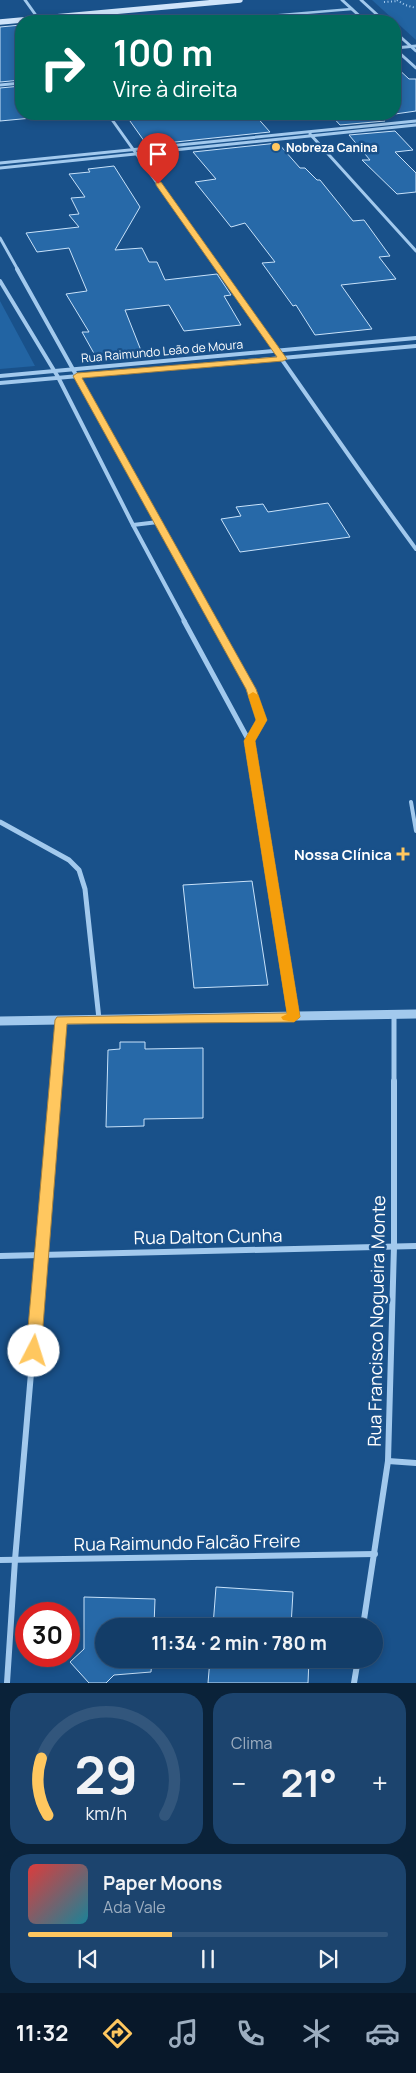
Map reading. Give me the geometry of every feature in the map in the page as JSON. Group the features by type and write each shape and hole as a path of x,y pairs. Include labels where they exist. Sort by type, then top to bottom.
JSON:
{"main road":[{"path":"63,15 188,0"},
{"path":"72,15 240,0"},
{"path":"0,17 15,17"},
{"path":"0,22 15,20"}],"street":[{"path":"24,0 36,15"},
{"path":"342,0 358,15"},
{"path":"360,0 377,15"},
{"path":"401,38 416,51"},
{"path":"401,48 416,46"},
{"path":"401,54 416,68"},
{"path":"0,86 15,85"},
{"path":"112,120 283,359 355,466 416,549"},
{"path":"309,134 416,120"},
{"path":"0,168 309,134 416,125"},
{"path":"309,134 416,251"},
{"path":"0,163 136,152"},
{"path":"0,238 251,689 261,720 249,741"},
{"path":"0,281 58,378 133,524 249,741 294,1017"},
{"name":"Rua Raimundo Leão de Moura","path":"0,376 416,338"},
{"name":"Rua Raimundo Leão de Moura","path":"0,382 416,346"},
{"path":"133,524 158,522"},
{"path":"0,822 69,860 79,870 85,889 99,1020"},
{"path":"0,1021 416,1014"},
{"name":"Rua Francisco Nogueira Monte","path":"364,1618 376,1554 388,1461 394,1246 394,1015"},
{"path":"7,1683 61,1020"},
{"name":"Rua Dalton Cunha","path":"0,1256 416,1246"},
{"path":"388,1461 416,1463"},
{"name":"Rua Raimundo Falcão Freire","path":"0,1560 376,1554"},
{"path":"354,1683 356,1668"}],"lane":[{"path":"281,15 352,9"},
{"path":"411,802 416,831"}],"path":[{"path":"380,3 398,0 416,8"}],"shaded area":[{"path":"372,0 416,0 416,40 401,26 401,15 388,15"},
{"path":"0,301 35,366 0,369"}],"building":[{"path":"15,26 15,81 0,82 0,27"},
{"path":"401,72 409,79 416,79 416,111 401,113"},
{"path":"15,87 15,120 0,121 0,88"},
{"path":"129,120 259,120 270,132 147,145"},
{"path":"335,120 385,121 340,125"},
{"path":"395,131 413,150 395,152 416,173 416,192 397,194 362,160 370,160 349,135"},
{"path":"278,143 300,168 305,168 317,180 320,180 353,221 364,220 390,256 379,257 396,279 341,285 372,329 315,335 296,305 293,306 262,263 275,262 245,223 231,227 195,182 216,179 193,152"},
{"path":"114,166 140,207 115,250 142,248 149,262 157,262 165,280 217,274 231,295 224,296 241,325 184,331 169,305 125,310 142,353 96,357 82,332 89,332 66,294 87,291 69,248 37,252 26,233 79,227 69,215 79,214 71,198 85,197 69,174 90,172 88,169"},
{"path":"328,503 350,537 240,552 221,519 241,516 236,507 263,504 268,512"},
{"path":"252,881 268,985 194,988 183,885"},
{"path":"120,1042 145,1042 145,1049 203,1048 203,1118 144,1119 144,1126 106,1127 108,1050 120,1049"},
{"path":"216,1587 293,1592 291,1618 214,1618"},
{"path":"84,1597 155,1599 154,1618 95,1618 95,1668 151,1668 151,1672 114,1675 106,1683 89,1683 75,1667 80,1667 80,1653 84,1649"},
{"path":"209,1668 309,1668 308,1683 208,1683"}],"slow traffic":[{"path":"253,695 261,720 249,741 294,1017 288,1017"}],"place":[{"name":"Nobreza Canina","path":"276,147"},
{"name":"Nossa Clínica","path":"403,854"}],"route":[{"path":"34,1351 61,1020 294,1017 249,741 261,720 251,689 77,376 283,359 158,184"}]}
